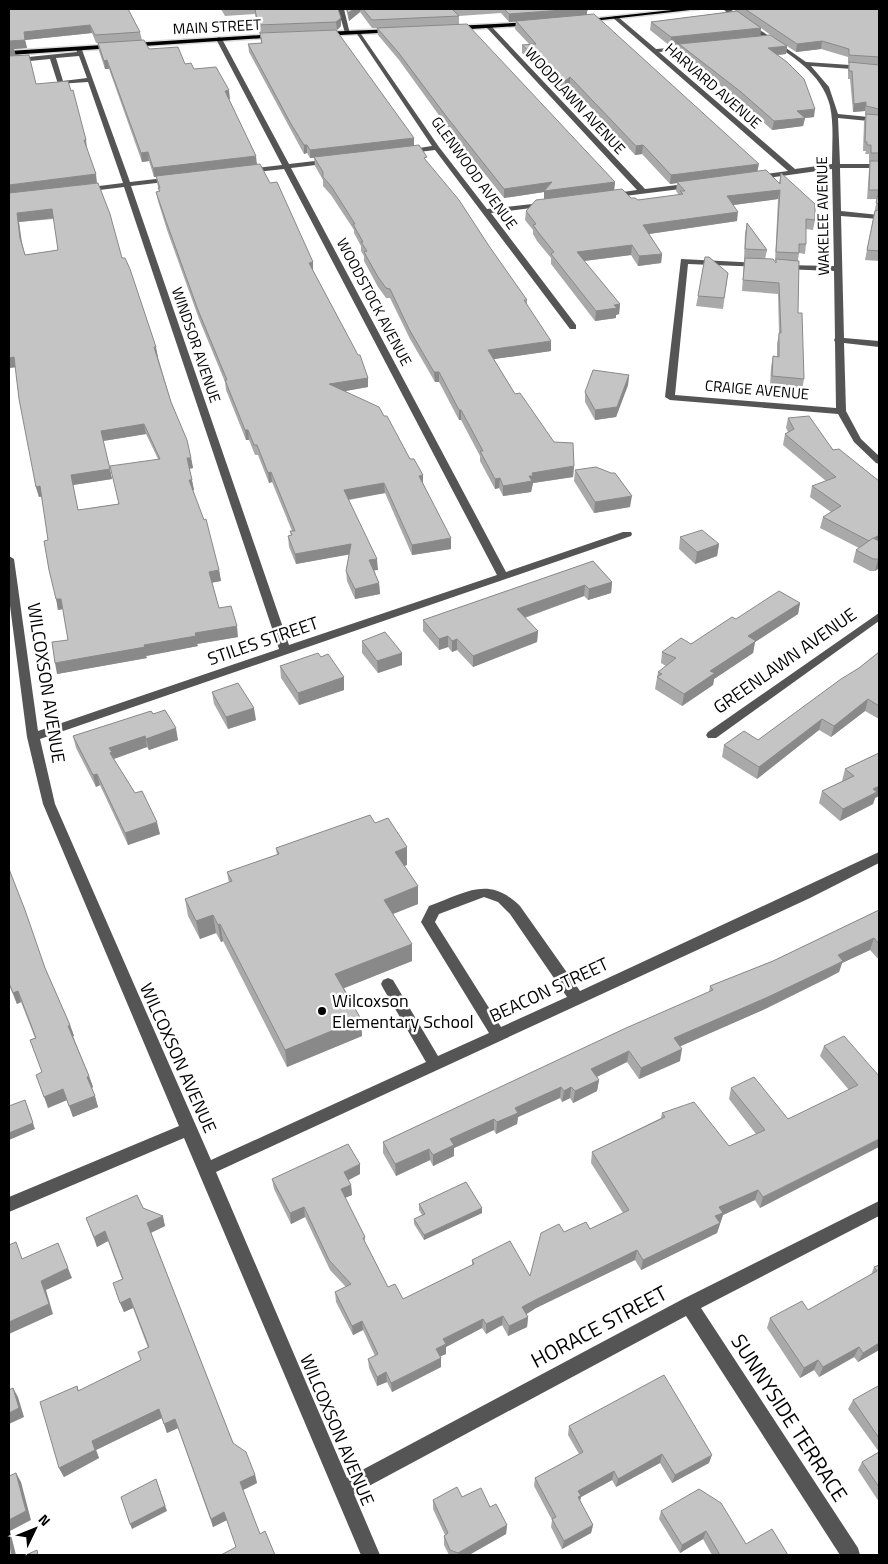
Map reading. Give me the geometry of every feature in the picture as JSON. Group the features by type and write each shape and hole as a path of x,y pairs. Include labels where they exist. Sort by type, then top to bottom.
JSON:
{"main road":[{"path":"578,21 696,9"},
{"path":"452,28 540,24"},
{"path":"318,34 405,30"},
{"name":"MAIN STREET","path":"9,53 80,51 219,39 289,36"}],"street":[{"path":"341,9 348,33"},
{"name":"WAKELEE AVENUE","path":"726,9 805,64 820,78 832,98 835,116 838,340 841,411 857,440 879,461"},
{"name":"HARVARD AVENUE","path":"615,17 795,172"},
{"name":"WOODLAWN AVENUE","path":"489,27 643,192"},
{"name":"GLENWOOD AVENUE","path":"357,32 437,148 573,327"},
{"name":"WOODSTOCK AVENUE","path":"219,39 504,577"},
{"path":"759,40 769,39"},
{"path":"654,51 702,46"},
{"path":"9,61 53,57 80,51"},
{"name":"WINDSOR AVENUE","path":"80,51 286,652"},
{"path":"53,57 60,83 90,80"},
{"path":"805,64 879,69"},
{"path":"835,116 879,120"},
{"path":"395,153 437,148"},
{"path":"235,172 338,160"},
{"path":"748,178 836,165 879,166"},
{"path":"74,191 178,179"},
{"path":"606,196 700,184"},
{"path":"484,212 559,202"},
{"path":"836,213 879,217"},
{"name":"CRAIGE AVENUE","path":"837,270 684,261 670,397 841,411"},
{"path":"838,340 879,344"},
{"name":"STILES STREET","path":"33,737 286,652 626,534"},
{"name":"WILCOXSON AVENUE","path":"9,559 11,591 33,737 43,784 56,824 207,1169 370,1555"},
{"name":"GREENLAWN AVENUE","path":"712,735 879,616"},
{"name":"BEACON STREET","path":"207,1169 878,859"},
{"path":"498,1035 428,922 434,910 484,892 503,898 515,910 576,999"},
{"path":"388,984 435,1064"},
{"path":"9,1206 188,1129"},
{"name":"HORACE STREET","path":"342,1490 689,1304 879,1208"},
{"name":"SUNNYSIDE TERRACE","path":"689,1304 851,1555"}],"building":[{"path":"9,9 128,9 140,32 95,35 90,25 24,32 25,40 9,41"},
{"path":"255,9 338,9 341,18 336,22 258,25"},
{"path":"363,9 452,9 459,16 372,20"},
{"path":"504,9 576,9 509,14"},
{"path":"745,9 879,9 879,57 849,55 849,49 822,41 797,44"},
{"path":"737,11 761,28 671,37 651,22"},
{"path":"594,14 759,164 671,175 643,145 636,146 570,77 565,81 522,45 536,44 516,21"},
{"path":"467,24 615,182 544,191 552,182 504,189 398,52 377,28"},
{"path":"336,30 414,138 310,150 307,145 304,145 248,44 262,43 260,33"},
{"path":"770,35 787,46 768,48 787,62 804,79 815,109 797,111 805,118 774,121 741,92 679,44"},
{"path":"144,40 149,49 178,47 185,64 191,63 194,69 216,67 229,90 225,91 256,156 153,168 148,152 141,153 107,60 104,61 98,43"},
{"path":"29,55 36,84 68,81 71,91 73,90 86,140 84,140 96,174 9,185 9,56"},
{"path":"849,62 879,65 879,109 866,106 866,102 854,104 852,71 849,71"},
{"path":"866,114 879,115 879,153 871,153 871,145 867,145 867,142 865,142"},
{"path":"419,145 427,157 424,158 459,200 527,300 524,300 551,341 488,350 515,394 520,393 554,442 573,443 574,466 532,473 533,476 529,476 532,481 503,486 500,478 495,479 480,451 483,451 461,410 459,410 439,372 434,372 409,329 390,289 386,288 378,277 364,252 367,251 353,224 355,224 331,186 323,177 323,172 314,157"},
{"path":"870,161 879,161 879,190 869,190"},
{"path":"260,164 270,183 277,182 313,262 309,263 358,355 360,355 368,378 329,384 379,407 384,416 387,416 410,459 414,459 423,475 419,476 451,538 412,545 384,483 344,490 377,559 369,560 379,583 355,589 346,571 351,544 295,554 288,536 292,535 290,531 295,531 271,472 268,473 257,445 254,445 248,430 245,430 198,310 156,192 160,191 158,188 160,188 156,176"},
{"path":"766,170 780,184 781,173 815,204 815,220 806,219 806,244 799,244 799,253 776,252 780,190 727,196 738,212 643,225 662,254 639,256 632,245 577,252 620,304 614,305 617,308 596,311 551,254 554,252 533,225 536,224 526,211 536,200 622,189 631,198 638,200 683,194 680,191 685,191 677,182"},
{"path":"98,183 110,214 122,258 125,258 130,269 156,347 154,347 171,402 187,440 191,458 187,458 192,480 189,480 204,520 206,519 219,570 209,572 219,608 231,606 237,626 195,633 196,636 144,645 145,647 55,663 52,642 68,640 61,599 56,599 49,570 44,541 48,540 40,486 36,487 19,399 14,357 9,358 9,193","holes":["52,209 58,250 25,255 20,238 17,213","144,424 160,459 110,466 119,504 78,510 71,475 110,469 101,431"]},
{"path":"879,190 879,204 876,203"},
{"path":"879,210 879,251 867,250 875,211"},
{"path":"747,223 767,250 745,249"},
{"path":"705,257 709,257 728,273 724,298 698,296"},
{"path":"745,258 773,259 776,263 776,259 799,261 798,313 802,313 804,379 772,376 773,356 779,357 779,333 781,333 779,283 743,280"},
{"path":"593,370 629,375 617,407 595,410 585,392"},
{"path":"809,416 833,450 839,449 879,481 879,535 869,541 823,517 841,506 812,486 836,477 785,434 794,429 788,418"},
{"path":"596,467 615,473 632,496 595,502 575,470"},
{"path":"702,530 719,544 697,552 680,537"},
{"path":"873,538 879,541 878,559 873,559 856,550"},
{"path":"593,561 612,582 589,589 585,585 517,609 538,631 473,656 457,639 452,641 448,636 439,639 423,620"},
{"path":"779,591 800,603 748,636 756,641 710,671 715,673 684,694 657,677 662,674 658,672 676,658 662,652 681,638 691,644 732,617 736,619"},
{"path":"385,632 402,653 377,661 362,641"},
{"path":"879,652 879,706 868,699 834,726 822,719 759,767 724,745 744,731 758,740"},
{"path":"318,653 321,657 328,654 344,677 298,693 280,666"},
{"path":"238,683 254,708 226,717 212,692"},
{"path":"165,710 176,728 146,739 145,736 109,748 112,752 110,753 135,793 142,791 157,822 125,833 97,774 93,775 73,736 151,711 153,714"},
{"path":"879,753 879,786 873,789 877,792 843,809 822,791 854,776 845,769"},
{"path":"370,815 375,823 388,818 407,847 395,852 418,886 384,900 412,944 335,974 361,1019 285,1050 220,924 218,925 213,915 196,921 185,899 232,881 227,872 279,854 276,848"},
{"path":"9,869 45,968 70,1025 68,1026 89,1076 87,1077 95,1096 69,1106 63,1089 44,1097 36,1075 42,1072 30,1040 36,1038 18,991 13,993 9,983"},
{"path":"879,910 879,944 874,938 838,955 843,961 831,967 674,1038 682,1049 641,1068 629,1051 591,1069 599,1080 575,1091 571,1087 564,1091 561,1087 515,1108 518,1113 497,1122 494,1119 450,1139 454,1145 433,1155 429,1149 395,1164 383,1142 626,1028 713,990 710,986 773,961"},
{"path":"844,1036 879,1076 879,1139 763,1197 758,1190 719,1207 723,1213 715,1216 720,1223 643,1260 637,1250 522,1307 528,1317 509,1326 503,1316 486,1324 483,1319 443,1339 446,1344 436,1349 441,1358 391,1383 386,1372 377,1377 368,1359 378,1354 362,1321 352,1326 335,1292 351,1284 329,1260 304,1207 290,1213 272,1179 348,1144 360,1164 344,1172 351,1185 341,1189 388,1287 395,1284 403,1299 474,1264 472,1260 510,1241 530,1276 541,1233 559,1224 564,1232 586,1222 590,1229 629,1210 592,1152 665,1117 662,1113 694,1102 729,1146 765,1130 731,1088 754,1077 788,1119 858,1085 824,1046"},
{"path":"25,1100 33,1123 9,1133 9,1106"},
{"path":"466,1182 482,1208 424,1235 414,1219 425,1214 419,1204"},
{"path":"137,1195 143,1208 163,1216 147,1223 233,1443 246,1452 255,1475 240,1482 260,1534 265,1531 275,1555 221,1555 236,1547 224,1512 211,1519 175,1419 164,1424 159,1409 92,1441 95,1450 59,1468 40,1402 77,1386 78,1391 141,1360 138,1352 149,1347 130,1298 120,1303 113,1283 123,1279 105,1231 94,1237 86,1218"},
{"path":"16,1242 22,1259 58,1243 68,1268 41,1281 49,1304 9,1322 9,1245"},
{"path":"879,1265 879,1343 863,1353 859,1347 823,1367 818,1360 804,1368 770,1318 802,1301 808,1310 877,1271 874,1267"},
{"path":"664,1375 712,1455 675,1475 662,1454 618,1479 614,1471 578,1491 581,1496 578,1497 593,1525 564,1541 552,1519 556,1517 535,1478 583,1452 569,1426"},
{"path":"878,1386 879,1388 879,1438 853,1400"},
{"path":"13,1388 19,1408 9,1413 9,1390"},
{"path":"879,1452 879,1487 862,1462"},
{"path":"16,1473 26,1511 9,1520 9,1476"},
{"path":"156,1479 165,1506 130,1524 121,1497"},
{"path":"457,1487 462,1497 481,1488 490,1507 496,1504 507,1525 458,1553 450,1550 444,1536 448,1533 433,1500"},
{"path":"699,1489 721,1503 746,1544 772,1529 788,1555 720,1555 706,1531 682,1545 661,1511"},
{"path":"9,1541 12,1555 9,1555"},
{"path":"37,1550 38,1555 26,1555"}],"place":[{"name":"Wilcoxson Elementary School","path":"322,1011"}]}
